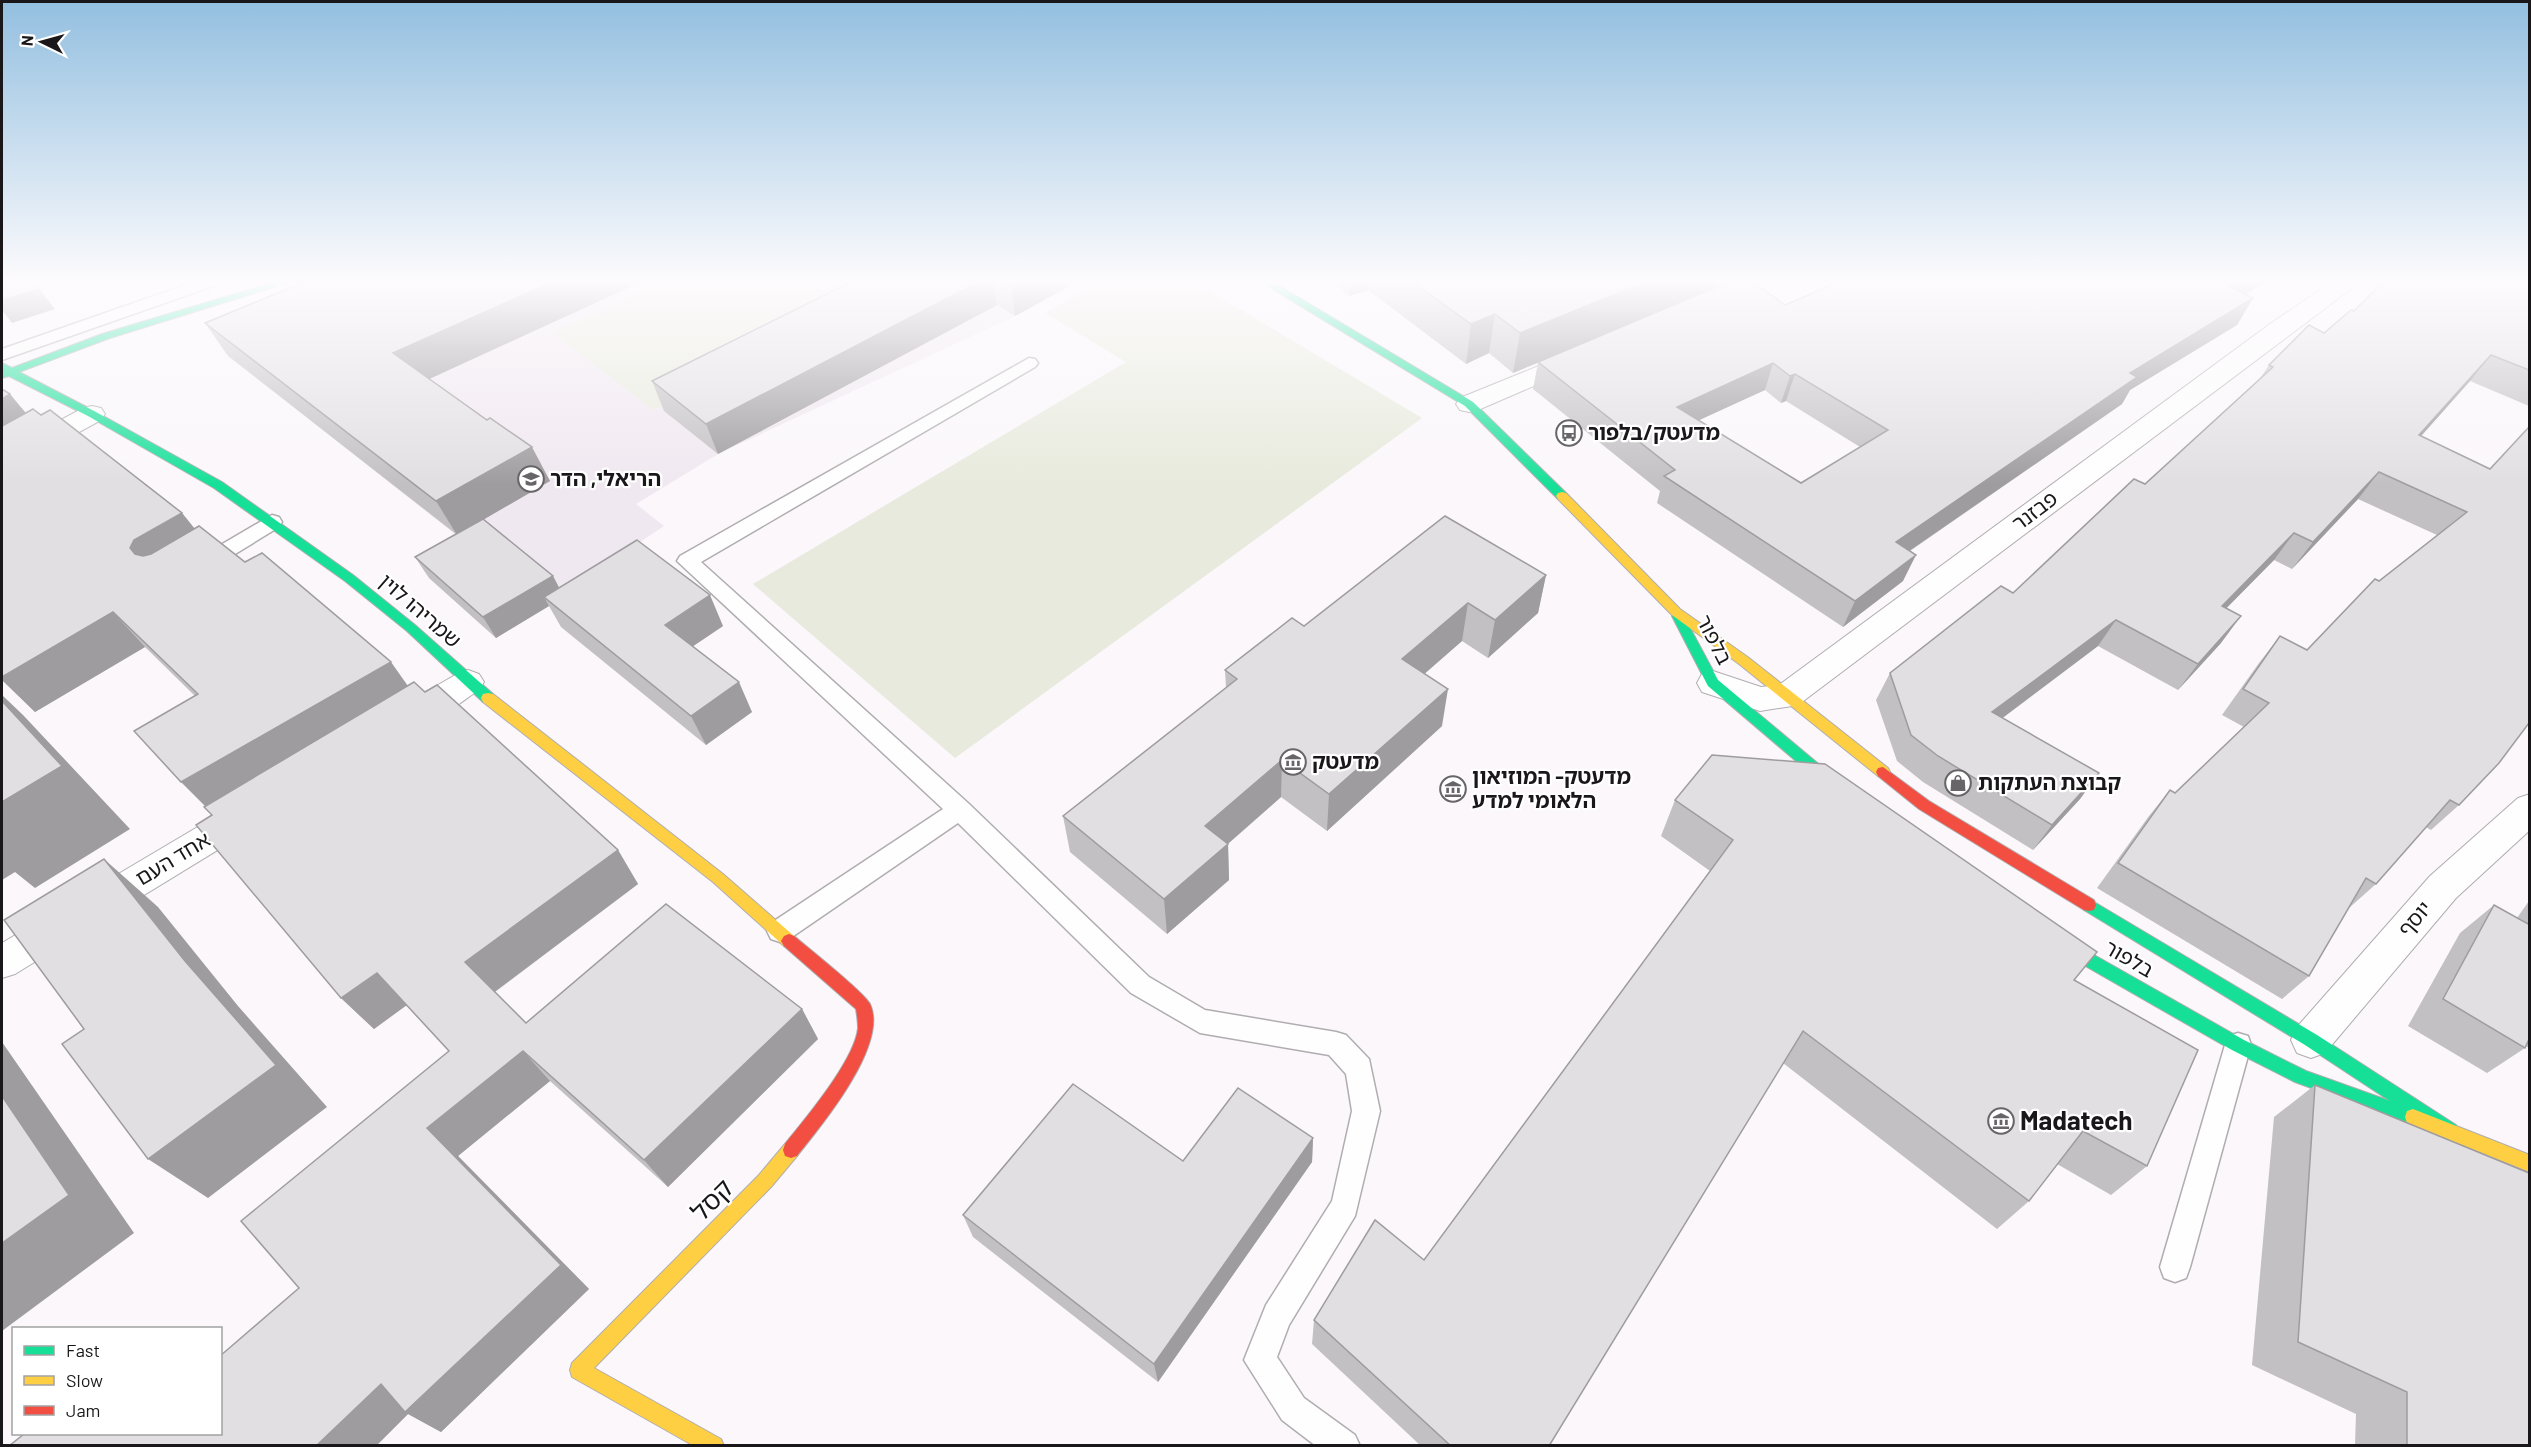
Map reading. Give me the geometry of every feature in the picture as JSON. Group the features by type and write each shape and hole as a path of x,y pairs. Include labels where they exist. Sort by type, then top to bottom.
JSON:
{"street":[{"path":"4,371 68,350"},
{"name":"בלפור","path":"1378,350 1468,404 1491,423 1676,612 1744,661 1924,805 2311,1040 2450,1131"},
{"path":"1468,404 1597,350"},
{"name":"פבזנר","path":"1787,696 2251,350"},
{"name":"שמריהו לוין","path":"4,371 92,414 218,485 272,522 411,628 468,682 718,878 780,931"},
{"path":"2,463 92,414"},
{"name":"בלפור","path":"1676,612 1713,683 1848,797"},
{"path":"387,731 468,682"},
{"path":"1713,683 1760,699 1787,696"},
{"name":"אחד העם","path":"2,962 275,798"},
{"name":"יוסף","path":"2311,1040 2443,887 2529,808"},
{"name":"קסל","path":"714,1446 579,1370 765,1181 814,1122 848,1070 866,1030 863,1006 780,931"},
{"name":"בלפור","path":"2038,932 2238,1045 2301,1077 2450,1131 2529,1164"}],"lane":[{"path":"2,355 18,350"},
{"path":"1029,363 687,561 960,810 1140,986 1200,1021 1336,1044 1359,1068 1366,1111 1345,1206 1277,1316 1260,1359 1293,1409 1344,1446"},
{"path":"182,576 272,522"},
{"path":"780,931 960,810"},
{"path":"2175,1267 2238,1045"}],"shaded area":[{"name":"הריאלי, הדר","path":"494,350 943,350 718,454 636,504 664,526 496,638 429,578 456,535 311,421 399,377 438,375"},
{"path":"574,350 770,350 653,410"},
{"path":"1105,350 1307,350 1422,418 955,758 753,584 1126,362"}],"building":[{"path":"239,350 401,350 393,353 487,420 490,418 532,447 436,501"},
{"path":"715,350 849,350 706,424 652,381"},
{"path":"1568,350 2168,350 2130,373 2137,377 1896,542 1916,555 1855,601 1664,476 1675,470 1538,362","holes":["1773,363 1790,376 1795,374 1888,430 1801,483 1677,407"]},
{"path":"2284,350 2529,350 2529,370 2491,355 2419,435 2490,469 2529,427 2529,723 2499,763 2459,805 2450,800 2376,884 2366,878 2309,976 2118,863 2170,790 2175,793 2269,703 2243,689 2280,636 2307,650 2375,579 2379,581 2467,512 2379,472 2313,542 2294,533 2222,606 2241,616 2198,664 2116,620 1992,712 2099,773 2052,825 1938,756 1911,735 1890,673 2001,586 2013,593 2134,479 2145,484 2273,367 2269,365"},
{"path":"2,389 10,394 2,399"},
{"path":"33,409 41,415 50,410 182,513 134,540 130,548 135,554 143,556 151,554 199,526 245,562 262,553 391,662 181,782 134,731 198,694 113,612 2,677 2,426"},
{"name":"מדעטק","path":"1445,516 1546,575 1495,620 1468,603 1402,659 1448,689 1329,794 1282,760 1205,826 1228,844 1164,899 1063,816 1237,679 1225,670 1292,618 1304,626"},
{"path":"483,519 553,576 483,617 415,557"},
{"path":"637,540 710,595 665,625 739,682 691,716 544,597"},
{"path":"414,682 425,692 437,685 618,850 465,962 526,1023 666,904 802,1009 644,1160 523,1051 427,1128 561,1265 405,1412 381,1384 316,1446 9,1446 23,1435 222,1435 222,1354 299,1288 241,1221 449,1051 377,973 341,998 196,825 212,815 204,807"},
{"path":"2,701 62,766 2,802"},
{"name":"Madatech","path":"1712,755 1825,764 2097,952 2074,980 2198,1050 2147,1166 2083,1131 2029,1201 1803,1031 1549,1446 1451,1446 1314,1320 1375,1220 1424,1260 1733,840 1675,800"},
{"path":"104,859 185,961 276,1065 148,1159 62,1044 84,1029 4,920"},
{"path":"2494,905 2528,924 2529,921 2529,1039 2525,1048 2443,999"},
{"path":"1073,1084 1183,1161 1238,1088 1313,1138 1154,1364 963,1215"},
{"path":"2315,1085 2529,1173 2529,1446 2407,1446 2407,1392 2298,1342"},
{"path":"2,1096 69,1195 2,1243"}],"traffic: fast":[{"path":"2,375 70,350"},
{"path":"1378,350 1469,404 1562,496"},
{"path":"2,366 24,381 92,414 218,485 349,578 411,628 488,698"},
{"path":"1678,616 1713,683 1841,791"},
{"path":"2089,905 2311,1040 2450,1131"},
{"path":"2052,939 2238,1045 2301,1077 2413,1117"}],"traffic: slow":[{"path":"1562,496 1676,612 1744,661 1883,772"},
{"path":"488,698 718,878 789,941"},
{"path":"2413,1117 2530,1164"},
{"path":"714,1446 579,1370 765,1181 791,1150"}],"traffic: jam":[{"path":"1883,772 1924,805 2089,905"},
{"path":"789,941 863,1006 866,1029 863,1042 846,1074 791,1150"}],"place":[{"name":"מדעטק/בלפור","path":"1569,433"},
{"name":"הריאלי, הדר","path":"531,479"},
{"name":"מדעטק","path":"1293,762"},
{"name":"קבוצת העתקות","path":"1958,783"},
{"name":"מדעטק- המוזיאון הלאומי למדע","path":"1453,789"},
{"name":"Madatech","path":"2001,1121"}]}
